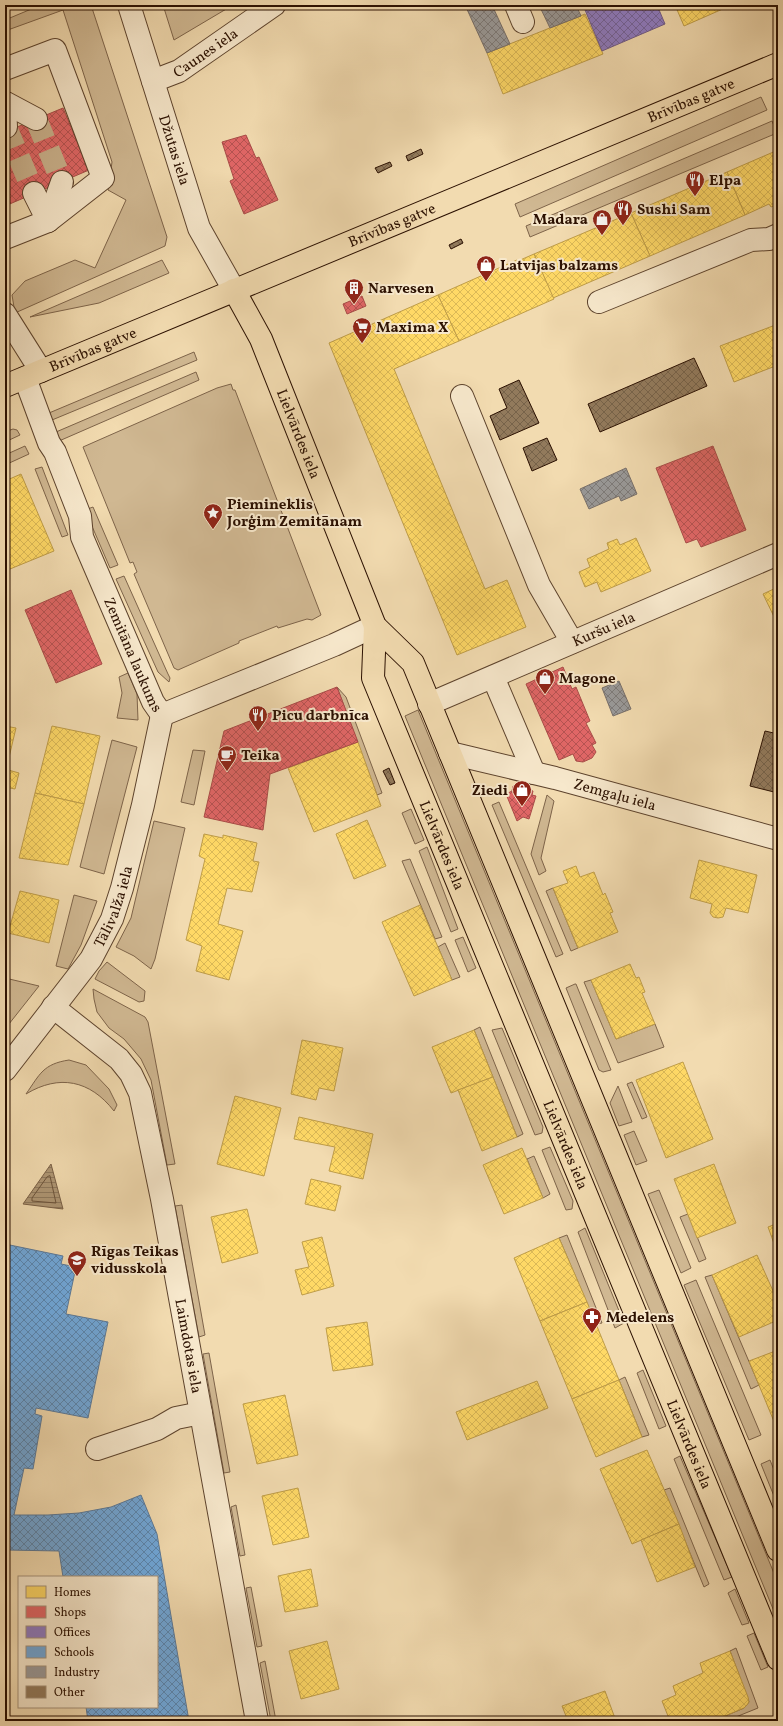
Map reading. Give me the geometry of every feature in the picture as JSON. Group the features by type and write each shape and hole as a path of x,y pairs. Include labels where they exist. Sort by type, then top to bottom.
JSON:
{"main road":[{"name":"Brīvības gatve","path":"5,386 778,64"},
{"name":"Lielvārdes iela","path":"234,290 261,339 375,626 373,678 778,1659"},
{"name":"Lielvārdes iela","path":"375,626 413,663 778,1550"}],"street":[{"name":"Džutas iela","path":"129,5 199,228 234,290"},
{"name":"Caunes iela","path":"153,81 179,71 274,5"},
{"path":"5,69 55,50 103,178 48,221 5,238"},
{"path":"6,127 5,103 36,119"},
{"path":"48,221 62,182"},
{"path":"34,193 48,221"},
{"path":"599,302 751,240 769,239 778,235"},
{"name":"Zemitāna laukums","path":"6,315 33,375 44,430 55,452 80,516 82,538 153,702 162,715 375,626"},
{"path":"462,396 539,585 572,642"},
{"name":"Kuršu iela","path":"430,704 778,554"},
{"path":"492,677 534,773"},
{"name":"Tālivalža iela","path":"5,1070 91,959 112,919 122,888 141,813 162,715"},
{"name":"Zemgaļu iela","path":"450,753 534,773 778,839"},
{"name":"Laimdotas iela","path":"53,1008 119,1059 131,1074 140,1093 162,1199 257,1721"},
{"path":"97,1449 157,1429 176,1418 201,1413"}],"shaded area":[{"path":"41,5 91,5 167,237 165,246 15,313 12,295 25,281 75,260 95,268 126,200 108,190 112,162 63,10 5,31 5,20"},
{"path":"163,5 233,5 174,40"},
{"path":"761,97 767,110 520,217 515,204"},
{"path":"772,121 777,133 530,237 526,226"},
{"path":"162,260 169,273 99,303 30,317"},
{"path":"194,352 197,360 52,420 49,413"},
{"path":"196,372 199,380 59,441 56,432"},
{"path":"231,384 233,390 235,390 321,615 312,620 307,619 278,628 277,626 239,641 239,643 178,670 174,668 134,574 137,572 133,562 130,563 83,447 217,388"},
{"path":"13,429 17,430 20,435 5,442 5,432"},
{"path":"25,446 29,454 5,465 5,455"},
{"path":"42,467 68,535 62,537 35,469"},
{"path":"93,507 118,565 110,568 85,510"},
{"path":"124,576 170,678 169,682 158,672 116,579"},
{"path":"128,673 137,694 138,720 117,718 122,693 119,677"},
{"path":"337,687 346,697 382,793 377,795"},
{"path":"418,710 778,1583 778,1621 405,716"},
{"path":"112,740 137,747 104,874 80,867"},
{"path":"193,750 205,751 194,805 181,802"},
{"path":"547,795 554,801 541,858 546,871 539,875 531,854"},
{"path":"499,802 563,954 556,957 492,805"},
{"path":"411,809 424,840 415,844 402,813"},
{"path":"154,821 185,828 155,959 151,969 134,956 116,947 131,918"},
{"path":"427,847 458,929 451,932 419,851"},
{"path":"410,859 442,937 435,939 402,861"},
{"path":"553,888 578,948 571,951 546,891"},
{"path":"74,895 97,901 81,945 68,969 56,966"},
{"path":"463,937 476,968 468,972 455,940"},
{"path":"445,943 460,977 452,980 438,947"},
{"path":"107,962 145,991 144,1001 139,1002 95,979 99,971"},
{"path":"5,978 39,986 5,1029"},
{"path":"591,980 616,1039 655,1024 664,1047 618,1063 584,982"},
{"path":"575,984 611,1070 603,1072 599,1070 566,988"},
{"path":"93,989 145,1017 148,1022 175,1164 167,1165 151,1080 141,1059 124,1039 109,1028 97,1012"},
{"path":"480,1027 523,1134 517,1137 474,1030"},
{"path":"502,1028 543,1127 542,1133 535,1135 492,1030"},
{"path":"69,1060 86,1065 109,1089 117,1105 114,1111 95,1092 73,1083 62,1082 50,1084 26,1094 43,1071 48,1067 53,1064"},
{"path":"632,1082 647,1117 642,1119 627,1084"},
{"path":"618,1086 632,1122 619,1126 610,1103"},
{"path":"634,1131 647,1161 636,1165 624,1135"},
{"path":"550,1147 573,1201 572,1209 566,1210 542,1150"},
{"path":"534,1156 550,1194 543,1198 527,1159"},
{"path":"659,1190 691,1268 681,1273 648,1194"},
{"path":"182,1205 205,1335 199,1337 175,1206"},
{"path":"688,1214 706,1259 699,1262 680,1217"},
{"path":"585,1228 624,1323 615,1328 578,1232"},
{"path":"567,1235 602,1323 596,1324 559,1238"},
{"path":"712,1275 759,1385 751,1389 705,1277"},
{"path":"696,1280 761,1435 749,1440 684,1285"},
{"path":"209,1353 230,1472 224,1473 203,1354"},
{"path":"643,1370 666,1426 659,1429 637,1373"},
{"path":"625,1377 649,1435 642,1437 619,1380"},
{"path":"680,1456 732,1577 724,1580 674,1459"},
{"path":"770,1460 778,1480 778,1506 761,1464"},
{"path":"670,1488 709,1584 704,1587 664,1490"},
{"path":"236,1505 245,1555 240,1556 231,1507"},
{"path":"251,1587 262,1646 257,1647 246,1588"},
{"path":"735,1589 749,1623 742,1625 728,1593"},
{"path":"754,1633 768,1667 761,1670 747,1636"},
{"path":"736,1648 758,1708 726,1721 713,1721 744,1708 749,1702 730,1651"},
{"path":"265,1661 276,1721 271,1721 260,1663"}],"water":[{"path":"51,1164 63,1209 23,1204"}],"building: Homes":[{"path":"675,5 724,5 725,8 684,26"},
{"path":"585,14 603,54 503,94 487,53"},
{"path":"778,150 778,204 771,207 769,204 745,215 727,172"},
{"path":"727,172 745,215 650,256 631,213"},
{"path":"631,213 650,256 553,298 534,254"},
{"path":"534,254 554,299 459,341 438,295"},
{"path":"438,295 459,341 394,369 485,589 507,580 526,627 457,655 329,343"},
{"path":"778,324 778,365 734,382 720,346"},
{"path":"21,474 54,551 10,569 5,559 5,481"},
{"path":"636,538 651,571 601,592 597,582 585,587 579,572 590,567 587,559 609,549 607,543 617,539 620,545"},
{"path":"778,587 778,625 763,594"},
{"path":"5,726 16,728 6,770 5,769"},
{"path":"52,726 100,736 84,804 35,793"},
{"path":"358,742 381,806 314,832 288,768"},
{"path":"5,769 19,773 15,789 5,787"},
{"path":"35,793 84,804 68,865 19,858"},
{"path":"367,820 386,866 354,879 336,834"},
{"path":"204,834 223,838 223,835 257,843 253,861 259,862 252,892 227,888 218,924 243,931 229,980 196,971 202,946 186,940 205,859 199,856"},
{"path":"699,860 757,875 748,913 726,908 723,917 713,917 710,913 712,904 690,898"},
{"path":"576,866 580,877 594,872 603,895 605,893 613,912 610,913 618,932 578,948 553,888 568,883 563,871"},
{"path":"20,891 59,900 49,943 8,933"},
{"path":"420,905 452,980 414,996 382,922"},
{"path":"630,964 636,978 639,977 645,992 642,993 655,1024 616,1039 591,980"},
{"path":"474,1030 493,1077 451,1093 432,1047"},
{"path":"302,1040 343,1048 334,1091 319,1088 316,1100 291,1094"},
{"path":"683,1062 713,1139 666,1158 636,1080"},
{"path":"493,1077 517,1137 482,1151 458,1090"},
{"path":"235,1096 281,1108 264,1176 217,1164"},
{"path":"299,1117 373,1134 363,1179 329,1171 335,1147 294,1139"},
{"path":"522,1148 543,1198 504,1214 483,1165"},
{"path":"714,1164 736,1223 697,1238 674,1179"},
{"path":"311,1179 341,1186 335,1211 305,1204"},
{"path":"247,1209 258,1253 222,1263 211,1217"},
{"path":"778,1223 778,1248 776,1249 768,1227"},
{"path":"322,1237 334,1286 302,1295 295,1270 309,1267 302,1242"},
{"path":"559,1238 587,1302 540,1321 514,1258"},
{"path":"757,1255 778,1302 778,1320 739,1337 712,1275"},
{"path":"587,1302 619,1380 572,1399 540,1321"},
{"path":"367,1322 373,1365 333,1371 326,1328"},
{"path":"778,1350 778,1423 775,1424 749,1361"},
{"path":"619,1380 642,1437 596,1457 572,1399"},
{"path":"537,1381 548,1408 467,1440 456,1412"},
{"path":"285,1395 298,1455 257,1464 243,1404"},
{"path":"647,1450 679,1524 632,1544 600,1469"},
{"path":"298,1488 309,1537 273,1545 262,1496"},
{"path":"679,1524 695,1567 657,1582 641,1540"},
{"path":"311,1569 318,1606 285,1612 278,1576"},
{"path":"327,1641 339,1689 301,1699 289,1651"},
{"path":"730,1651 748,1697 749,1702 747,1705 744,1708 713,1721 670,1721 662,1701 676,1695 673,1686 703,1673 700,1663"},
{"path":"605,1691 616,1721 568,1721 562,1706"},
{"path":"349,1717 350,1721 334,1721"}],"building: Shops":[{"path":"63,108 89,170 5,206 5,132"},
{"path":"246,135 256,158 259,157 278,200 244,214 230,181 234,179 222,142"},
{"name":"Narvesen","path":"362,296 366,306 347,314 343,304"},
{"path":"713,446 746,530 701,547 697,539 686,543 656,468"},
{"path":"71,590 102,664 56,683 25,610"},
{"path":"563,667 572,689 576,687 590,721 586,723 596,743 592,745 596,752 592,758 583,762 576,761 573,754 559,760 526,684"},
{"path":"337,687 358,742 270,774 263,830 204,817 224,731"},
{"name":"Ziedi","path":"513,786 533,791 532,795 536,796 529,819 523,817 517,821 506,794 512,791"}],"building: Offices":[{"path":"583,5 657,5 665,24 602,51"}],"building: Schools":[{"path":"5,1244 63,1256 61,1264 76,1267 66,1314 108,1322 88,1418 36,1408 35,1414 42,1416 33,1469 24,1468 14,1515 79,1513 111,1507 141,1495 157,1534 189,1721 88,1721 86,1708 158,1708 158,1576 63,1576 59,1551 7,1550 5,1562"}],"building: Industry":[{"path":"465,5 492,5 510,44 487,53"},
{"path":"539,5 576,5 581,16 550,28"},
{"path":"626,468 637,494 621,501 619,496 589,509 580,489"},
{"path":"619,681 631,709 613,716 602,688"}],"building: Other":[{"path":"421,149 423,154 408,161 406,156"},
{"path":"390,162 392,166 378,173 375,168"},
{"path":"461,239 463,243 451,249 449,245"},
{"path":"694,358 707,386 600,432 588,404"},
{"path":"519,380 539,423 500,440 490,416 507,408 499,389"},
{"path":"547,438 557,460 532,471 523,448"},
{"path":"765,731 778,734 778,793 750,786"},
{"path":"389,768 395,783 390,785 383,771"}],"tunnel":[{"path":"36,119 62,182"},
{"path":"6,127 34,193"}],"place":[{"name":"Elpa","path":"695,197"},
{"name":"Sushi Sam","path":"623,226"},
{"name":"Madara","path":"602,236"},
{"name":"Latvijas balzams","path":"486,282"},
{"name":"Narvesen","path":"354,305"},
{"name":"Maxima X","path":"362,344"},
{"name":"Piemineklis Jorģim Zemitānam","path":"213,530"},
{"name":"Magone","path":"545,695"},
{"name":"Picu darbnīca","path":"258,732"},
{"name":"Teika","path":"227,772"},
{"name":"Ziedi","path":"522,807"},
{"name":"Rīgas Teikas vidusskola","path":"77,1277"},
{"name":"Medelens","path":"592,1334"}]}
